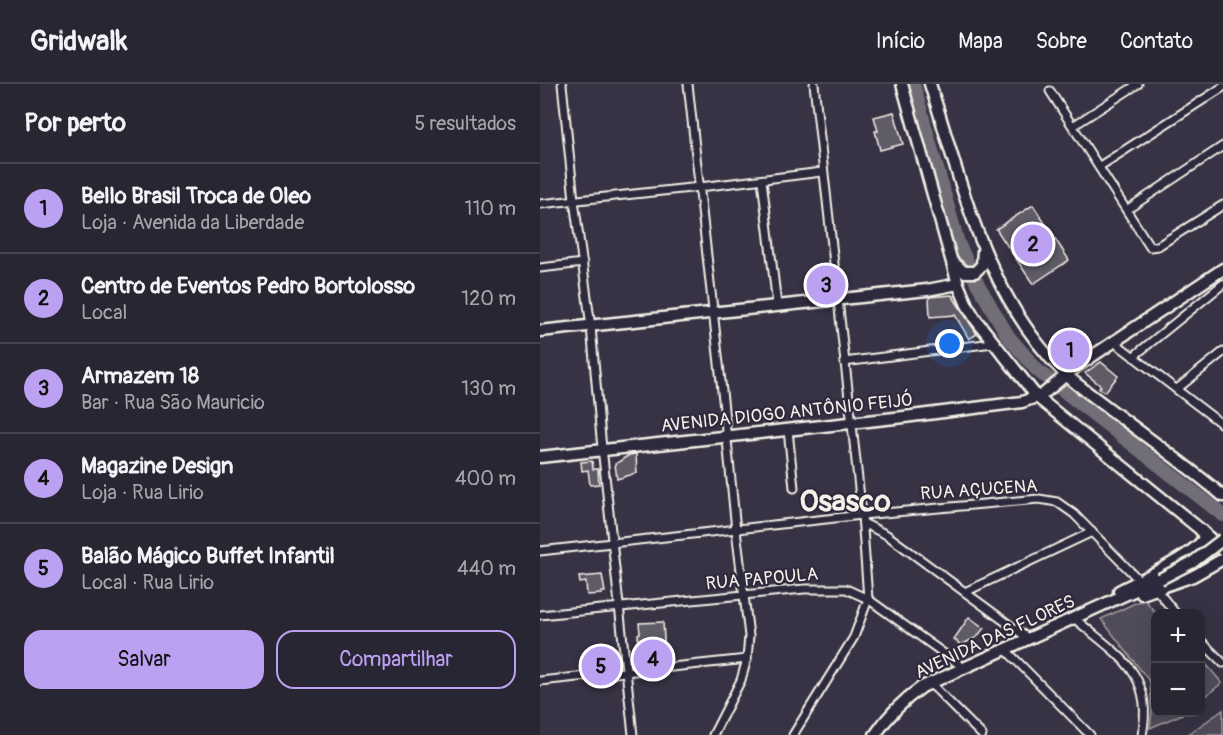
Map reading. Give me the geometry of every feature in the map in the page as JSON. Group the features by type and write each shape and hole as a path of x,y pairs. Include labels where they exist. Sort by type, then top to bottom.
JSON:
{"main road":[{"path":"902,84 954,263 958,284 967,305 993,342 1054,412 1075,425 1223,551"},
{"path":"930,84 983,253 1013,309 1062,378 1221,491"},
{"path":"954,263 964,272 975,272 981,267 983,253"},
{"path":"1040,396 1113,341 1223,269"},
{"path":"540,331 927,290 958,284"},
{"name":"AVENIDA DIOGO ANTÔNIO FEIJÓ","path":"540,457 989,407 1022,402 1040,396"},
{"path":"1191,551 1204,538 1201,530"},
{"path":"1158,584 1193,562 1223,539"},
{"path":"1191,551 1205,548 1211,558 1205,567 1194,576"},
{"name":"AVENIDA DAS FLORES","path":"1110,602 1118,592 1191,551"},
{"name":"AVENIDA DAS FLORES","path":"875,735 888,717 908,697 930,683 1110,602 1158,584 1194,576 1223,560"}],"street":[{"path":"562,84 574,200 591,327 633,735"},
{"path":"688,84 749,636 747,659 737,690 713,735"},
{"path":"793,735 854,637 868,599 862,519 814,84"},
{"path":"1073,126 1138,84"},
{"path":"1100,166 1223,87"},
{"path":"1050,91 1152,248 1223,205"},
{"path":"1128,209 1223,146"},
{"path":"540,204 700,188 822,172"},
{"path":"762,180 777,305"},
{"path":"540,268 583,263"},
{"path":"1134,356 1223,284"},
{"path":"1113,341 1222,423"},
{"path":"844,362 993,342"},
{"path":"1177,389 1223,352"},
{"path":"788,430 794,488"},
{"name":"RUA AÇUCENA","path":"540,551 1047,500 1064,506 1139,580"},
{"path":"862,519 1029,639"},
{"path":"965,592 1092,532"},
{"path":"1158,584 1173,609"},
{"name":"RUA PAPOULA","path":"540,615 834,588 852,591 868,599 964,668"},
{"path":"1074,618 1128,664 1137,676 1146,707 1142,735"},
{"path":"1205,645 1223,663"},
{"path":"1005,649 1090,735"},
{"path":"540,681 747,659"},
{"path":"930,683 982,735"}],"shaded area":[{"path":"1144,599 1153,609 1151,696 1150,682 1101,619"},
{"path":"1205,663 1222,683 1205,697"},
{"path":"1223,710 1223,735 1187,735"},
{"path":"1151,717 1176,717 1150,728"}],"building":[{"path":"894,112 903,144 880,150 874,117"},
{"path":"1033,205 1069,260 1033,284 996,229"},
{"path":"952,295 977,334 969,339 955,315 930,317 929,297"},
{"path":"1072,336 1084,353 1068,364 1056,347"},
{"path":"1101,362 1118,376 1105,392 1085,373"},
{"path":"636,454 637,473 617,479 615,464 629,455"},
{"path":"592,461 593,469 598,469 599,484 590,485 588,470 582,471 581,462"},
{"path":"602,575 605,592 587,595 586,582 580,583 579,577"},
{"path":"969,617 984,628 977,637 961,645 954,639"},
{"path":"663,622 665,653 667,652 668,662 638,665 635,645 638,644 640,633 639,623"},
{"path":"616,649 618,658 615,658 616,667 586,670 585,653"}],"waterway":[{"path":"913,84 958,243 977,283 1008,336 1037,370 1223,515"}],"place":[{"name":"Centro de Eventos Pedro Bortolosso","path":"1033,244"},
{"name":"Armazem 18","path":"826,285"},
{"name":"Bello Brasil Troca de Oleo","path":"1070,350"},
{"name":"Magazine Design","path":"653,659"},
{"name":"Balão Mágico Buffet Infantil","path":"601,666"}],"district":[{"name":"Osasco","path":"845,501"}]}
